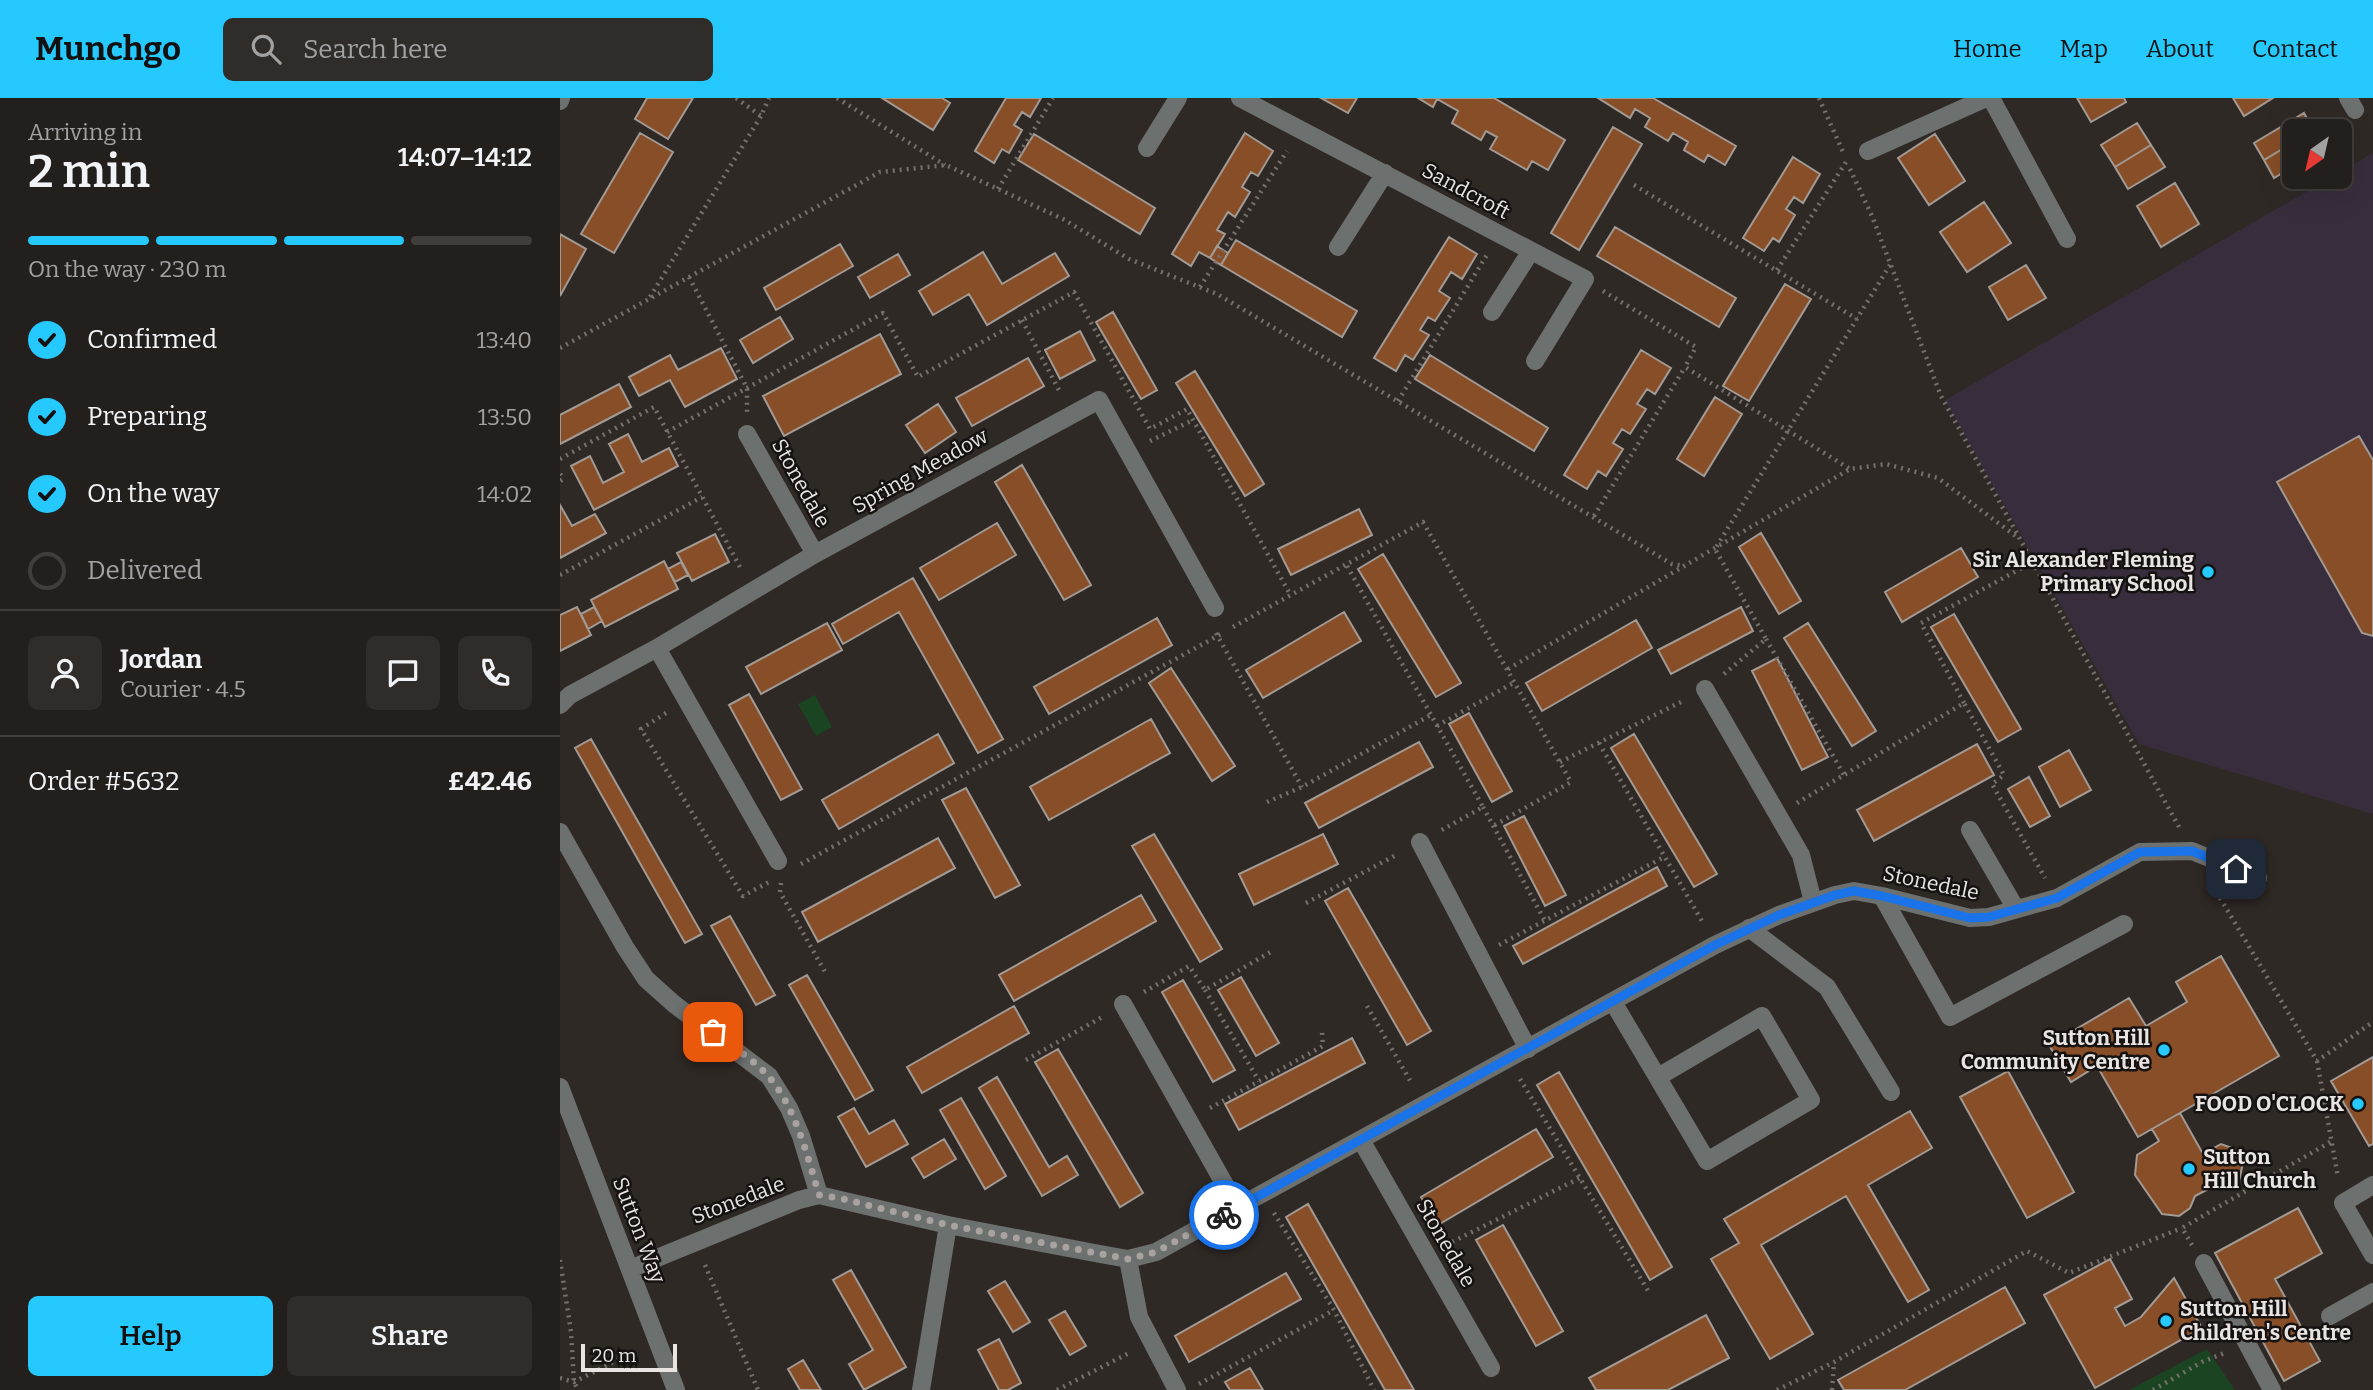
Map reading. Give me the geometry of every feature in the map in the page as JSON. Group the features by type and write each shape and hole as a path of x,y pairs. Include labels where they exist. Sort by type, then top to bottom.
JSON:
{"street":[{"path":"1147,148 1178,98"},
{"name":"Sandcroft","path":"1240,98 1585,279 1535,360"},
{"path":"1868,151 1989,98 2067,239"},
{"path":"1338,247 1385,173"},
{"path":"1492,312 1531,251"},
{"name":"Spring Meadow","path":"560,705 570,695 656,648 815,554 1099,400 1214,608"},
{"name":"Stonedale","path":"747,434 815,554"},
{"path":"656,648 780,868"},
{"path":"1705,689 1801,855 1813,902"},
{"path":"1970,830 2016,909"},
{"path":"560,832 646,979 674,1004 769,1076 789,1108 801,1136 819,1195"},
{"path":"1420,842 1528,1049"},
{"name":"Stonedale","path":"630,1269 799,1200 819,1195 948,1225 1128,1259 1156,1252 1715,945 1813,902 1854,891 1970,918 1989,917 2057,898 2140,852 2192,851 2258,878"},
{"path":"1882,896 1950,1017 2124,924"},
{"path":"1749,928 1827,987 1891,1092"},
{"path":"1613,1002 1707,1161 1811,1100 1762,1016 1658,1077"},
{"path":"1123,1004 1238,1208"},
{"name":"Sutton Way","path":"560,1087 676,1390"},
{"name":"Stonedale","path":"1361,1140 1491,1368"},
{"path":"2373,1185 2343,1203 2373,1255"},
{"path":"921,1390 948,1225"},
{"path":"1128,1259 1139,1317 1177,1390"},
{"path":"2204,1263 2272,1390"},
{"path":"2330,1315 2373,1292"}],"path":[{"path":"736,98 761,116"},
{"path":"649,299 761,116 769,98"},
{"path":"837,98 946,165 1063,219 1129,259 1217,294 1672,564 1684,566"},
{"path":"998,189 1054,98"},
{"path":"1819,98 1890,264 1941,396 2192,851 2317,1061 2343,1203"},
{"path":"1200,287 1300,129"},
{"path":"1777,270 1847,161"},
{"path":"560,348 880,172 946,165"},
{"path":"1634,185 1857,319"},
{"path":"1398,401 1500,235"},
{"path":"1715,549 1890,264"},
{"path":"689,277 747,388 747,434"},
{"path":"667,432 883,313 918,377 1074,292 1150,429 1187,409 1291,596"},
{"path":"1594,516 1696,347 1604,292"},
{"path":"1022,320 1072,414"},
{"path":"1685,367 1850,469"},
{"path":"560,459 654,407 753,591"},
{"path":"1128,451 1193,420"},
{"path":"1508,670 1850,469 1886,464 1938,478 2021,540"},
{"path":"560,474 563,479 560,481"},
{"path":"560,575 702,497"},
{"path":"686,700 641,729 743,896 780,868 1217,636 1423,522 1571,782 1493,826"},
{"path":"2031,562 1921,623 2004,775 1992,784 2057,898"},
{"path":"1347,566 1545,921"},
{"path":"1214,608 1217,636 1302,787"},
{"path":"1766,639 1844,775"},
{"path":"1437,726 1515,682"},
{"path":"1777,813 1821,790 1964,703"},
{"path":"1267,802 1302,787 1431,715"},
{"path":"1598,743 1715,945"},
{"path":"1306,903 1483,807"},
{"path":"1479,955 1664,857"},
{"path":"780,868 780,892 825,972"},
{"path":"1205,990 1259,1081"},
{"path":"1367,1006 1425,1106"},
{"path":"2317,1061 2373,1021"},
{"path":"1188,1120 1323,1046 1322,1032"},
{"path":"1509,1060 1650,1294"},
{"path":"1777,1390 1834,1362 2027,1251 2069,1273 2182,1228 2332,1141"},
{"path":"1427,1255 1580,1178"},
{"path":"1262,1195 1334,1310 1374,1390"},
{"path":"2182,1228 2204,1263"},
{"path":"695,1241 758,1390"},
{"path":"560,1260 571,1332 574,1382 578,1390"},
{"path":"1189,1390 1334,1310"},
{"path":"560,1378 574,1382 657,1339"},
{"path":"1057,1390 1151,1341"},
{"path":"2153,1390 2202,1362 2248,1344"},
{"path":"1832,1390 1834,1362"}],"shaded area":[{"name":"Sir Alexander Fleming Primary School","path":"2373,153 2373,814 2139,744 1945,400 2311,189 2352,189 2352,165"}],"green space":[{"path":"815,695 832,727 816,736 798,704"},
{"path":"2207,1349 2235,1390 2129,1390"}],"building":[{"path":"647,98 693,98 668,139 635,119"},
{"path":"882,98 942,98 950,103 933,130"},
{"path":"1006,98 1041,98 1030,117 1022,112 1014,125 1022,130 1009,153 1002,149 994,163 975,151"},
{"path":"1321,98 1357,98 1348,113"},
{"path":"1418,98 1494,98 1565,140 1548,170 1532,161 1527,170 1490,149 1497,137 1486,131 1481,140 1452,123 1458,111 1437,99 1433,107"},
{"path":"1598,98 1653,98 1736,146 1725,165 1708,155 1704,162 1684,150 1688,142 1673,133 1668,141 1645,127 1650,118 1635,109 1630,118"},
{"path":"2077,98 2124,98 2126,102 2091,122"},
{"path":"2233,98 2273,98 2244,116"},
{"path":"2304,113 2307,119 2294,119"},
{"path":"2137,123 2151,145 2115,167 2101,145"},
{"path":"2282,126 2282,149 2264,160 2254,143"},
{"path":"1613,127 1642,144 1579,250 1551,233"},
{"path":"640,133 673,152 614,253 581,234"},
{"path":"1245,133 1273,151 1258,176 1251,172 1242,187 1250,192 1235,217 1228,212 1217,230 1225,234 1210,258 1199,252 1191,266 1172,254"},
{"path":"1034,134 1155,208 1140,234 1018,160"},
{"path":"1935,134 1965,181 1929,205 1898,158"},
{"path":"2151,145 2165,167 2128,189 2115,167"},
{"path":"2282,149 2282,173 2274,178 2264,160"},
{"path":"1793,157 1820,174 1803,203 1794,197 1786,209 1795,215 1779,242 1773,238 1764,251 1743,238"},
{"path":"2175,183 2199,224 2161,247 2137,206"},
{"path":"1984,202 2011,243 1967,272 1940,232"},
{"path":"1615,227 1736,298 1719,327 1597,256"},
{"path":"560,234 586,249 560,296"},
{"path":"1449,237 1477,254 1462,279 1451,272 1439,291 1450,298 1435,321 1428,317 1420,330 1429,335 1413,360 1405,355 1396,371 1374,358"},
{"path":"1236,240 1357,311 1342,337 1221,265"},
{"path":"840,244 853,266 776,310 764,288"},
{"path":"1217,246 1228,253 1221,265 1210,258"},
{"path":"983,252 1002,284 1055,253 1069,276 987,325 969,294 933,315 919,291"},
{"path":"898,254 910,275 870,298 858,277"},
{"path":"2026,265 2046,298 2008,320 1989,287"},
{"path":"1785,284 1811,299 1749,401 1723,386"},
{"path":"1113,312 1157,390 1141,399 1096,322"},
{"path":"780,317 793,339 753,363 740,340"},
{"path":"1080,331 1095,360 1060,379 1045,350"},
{"path":"880,334 901,374 784,436 763,396"},
{"path":"721,348 737,379 685,407 670,380 639,396 629,377 670,355 678,370"},
{"path":"1641,350 1671,368 1655,394 1647,389 1637,404 1646,409 1630,434 1622,429 1613,443 1623,449 1606,476 1598,471 1587,489 1564,475"},
{"path":"1430,355 1548,428 1534,451 1415,379"},
{"path":"1028,358 1044,386 972,426 956,398"},
{"path":"1195,371 1264,484 1245,496 1176,383"},
{"path":"619,384 631,407 560,444 560,415"},
{"path":"1715,397 1742,414 1704,476 1677,459"},
{"path":"938,404 956,432 925,453 906,425"},
{"path":"628,434 642,462 669,448 678,466 594,510 571,466 590,456 603,483 624,472 609,444"},
{"path":"2359,436 2373,460 2373,636 2362,633 2277,482"},
{"path":"1022,465 1091,585 1064,600 995,482"},
{"path":"560,505 572,526 595,514 606,533 560,558"},
{"path":"1359,509 1372,535 1291,575 1278,549"},
{"path":"997,523 1016,555 939,600 920,568"},
{"path":"1761,533 1801,601 1779,614 1739,547"},
{"path":"715,534 729,562 692,581 677,553"},
{"path":"1961,548 1978,577 1902,622 1885,592"},
{"path":"1383,554 1461,683 1436,697 1358,569"},
{"path":"664,561 678,589 605,627 591,600"},
{"path":"681,562 688,575 675,582 668,569"},
{"path":"913,578 1003,739 978,753 899,612 843,644 832,624"},
{"path":"577,607 591,635 560,651 560,615"},
{"path":"594,607 602,621 588,629 581,614"},
{"path":"1741,607 1753,631 1671,674 1658,650"},
{"path":"1344,612 1361,641 1263,698 1246,670"},
{"path":"1954,614 2021,729 1998,742 1931,627"},
{"path":"1157,618 1172,645 1049,714 1034,687"},
{"path":"1636,620 1652,648 1542,711 1526,683"},
{"path":"827,623 842,650 761,694 746,667"},
{"path":"1808,623 1876,731 1852,746 1784,638"},
{"path":"1777,658 1828,757 1802,770 1752,671"},
{"path":"1171,668 1235,766 1212,781 1149,683"},
{"path":"749,694 802,789 781,800 729,705"},
{"path":"1469,713 1512,791 1492,802 1449,724"},
{"path":"1151,719 1170,753 1049,820 1030,787"},
{"path":"938,734 954,763 839,829 822,800"},
{"path":"1634,734 1717,874 1694,887 1611,748"},
{"path":"591,739 702,934 685,943 575,748"},
{"path":"1419,742 1433,767 1319,828 1305,803"},
{"path":"1977,744 1994,775 1874,841 1857,810"},
{"path":"2069,750 2091,790 2060,807 2039,767"},
{"path":"2029,777 2050,816 2030,827 2008,789"},
{"path":"966,788 1020,885 995,898 942,800"},
{"path":"1524,816 1566,895 1545,906 1504,826"},
{"path":"1154,834 1222,949 1200,962 1132,846"},
{"path":"1323,834 1338,864 1254,905 1239,874"},
{"path":"938,838 955,868 818,942 802,912"},
{"path":"1657,867 1667,886 1523,964 1513,946"},
{"path":"1348,888 1431,1031 1407,1045 1325,901"},
{"path":"1141,895 1156,921 1014,1001 999,975"},
{"path":"730,916 775,995 756,1005 711,926"},
{"name":"Sutton Hill Community Centre","path":"2221,956 2279,1056 2138,1137 2097,1066 2071,1082 2049,1045 2129,998 2146,1026 2187,1002 2176,982"},
{"path":"807,975 873,1090 855,1100 789,985"},
{"path":"1241,977 1279,1043 1256,1056 1218,990"},
{"path":"1183,980 1235,1070 1213,1082 1162,992"},
{"path":"1014,1006 1029,1033 922,1093 907,1067"},
{"path":"1352,1038 1365,1063 1239,1130 1225,1104"},
{"path":"1058,1049 1143,1193 1120,1207 1035,1062"},
{"path":"2373,1057 2373,1144 2369,1146 2331,1081"},
{"path":"2008,1071 2074,1192 2027,1218 1960,1097"},
{"path":"1559,1072 1672,1267 1650,1280 1537,1085"},
{"path":"997,1077 1049,1167 1067,1156 1078,1175 1042,1196 979,1088"},
{"path":"961,1098 1006,1176 985,1189 940,1110"},
{"path":"854,1108 869,1134 894,1120 908,1144 866,1167 838,1117"},
{"path":"1910,1111 1932,1148 1868,1185 1929,1290 1908,1302 1846,1196 1761,1245 1813,1334 1770,1359 1711,1259 1739,1243 1724,1219"},
{"name":"Sutton Hill Church","path":"2180,1113 2203,1154 2221,1144 2235,1149 2243,1163 2239,1181 2227,1188 2214,1186 2195,1196 2190,1208 2179,1216 2162,1214 2135,1175 2137,1155 2159,1141 2152,1129"},
{"path":"1536,1129 1553,1157 1438,1225 1421,1197"},
{"path":"944,1139 956,1159 924,1178 912,1158"},
{"path":"1308,1204 1414,1390 1385,1390 1286,1217"},
{"path":"2298,1208 2322,1253 2275,1279 2320,1361 2284,1381 2215,1253"},
{"path":"1503,1225 1563,1331 1536,1346 1476,1240"},
{"name":"Sutton Hill Children's Centre","path":"2110,1259 2132,1299 2115,1308 2125,1326 2141,1317 2174,1278 2202,1328 2095,1388 2044,1295"},
{"path":"851,1270 906,1367 864,1390 849,1364 873,1350 833,1280"},
{"path":"1286,1273 1301,1299 1189,1362 1175,1336"},
{"path":"1005,1281 1030,1322 1013,1332 988,1291"},
{"path":"2005,1287 2025,1323 1905,1390 1844,1390 1838,1380"},
{"path":"1065,1311 1086,1346 1070,1355 1049,1320"},
{"path":"1706,1315 1729,1358 1668,1390 1596,1390 1589,1378"},
{"path":"999,1339 1021,1383 1008,1390 999,1390 978,1350"},
{"path":"803,1360 821,1390 800,1390 788,1369"},
{"path":"1250,1368 1263,1390 1230,1390 1225,1382"}],"way so far":[{"path":"713,1032 769,1076 789,1108 801,1136 819,1195 948,1225 1128,1259 1156,1252 1224,1215"}],"place":[{"name":"Sir Alexander Fleming Primary School","path":"2208,572"},
{"name":"Sutton Hill Community Centre","path":"2164,1050"},
{"name":"FOOD O'CLOCK","path":"2358,1104"},
{"name":"Sutton Hill Church","path":"2189,1169"},
{"name":"Sutton Hill Children's Centre","path":"2166,1321"}],"route":[{"path":"1224,1215 1715,945 1779,915 1835,895 1854,891 1970,918 1989,917 2057,898 2140,852 2192,851 2236,869"}]}
